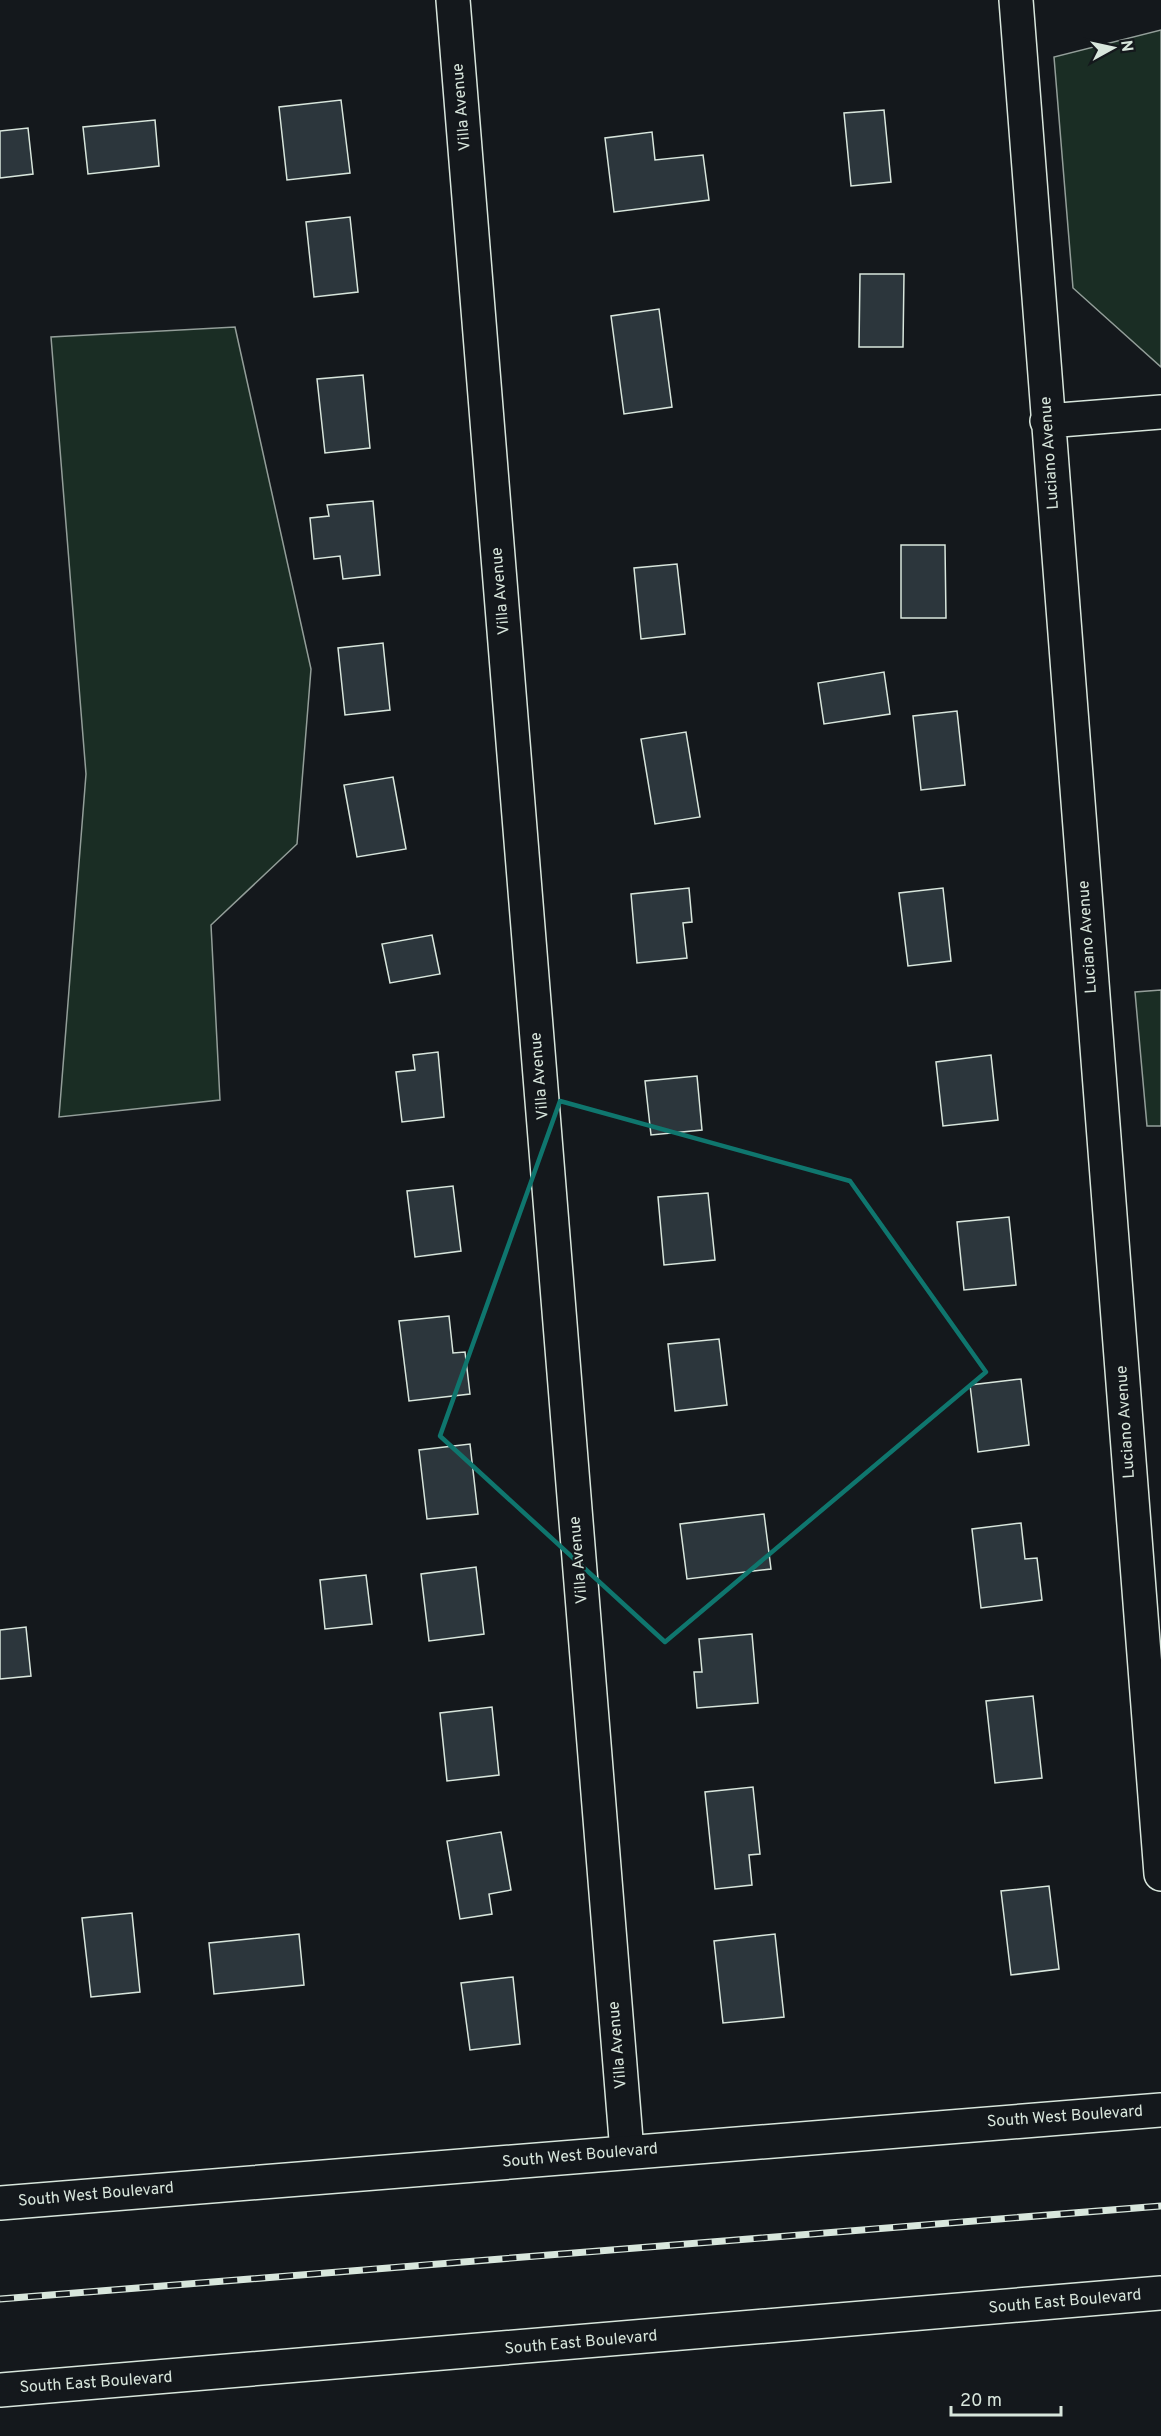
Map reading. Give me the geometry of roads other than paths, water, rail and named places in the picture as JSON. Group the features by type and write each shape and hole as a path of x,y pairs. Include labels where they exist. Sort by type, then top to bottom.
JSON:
{"street":[{"name":"Villa Avenue","path":"453,0 627,2152"},
{"name":"Luciano Avenue","path":"1016,0 1161,1874"},
{"path":"1047,421 1161,412"},
{"name":"South West Boulevard","path":"0,2203 1161,2110"},
{"name":"South East Boulevard","path":"0,2390 1161,2294"}],"railway":[{"path":"0,2299 1161,2206"}]}
